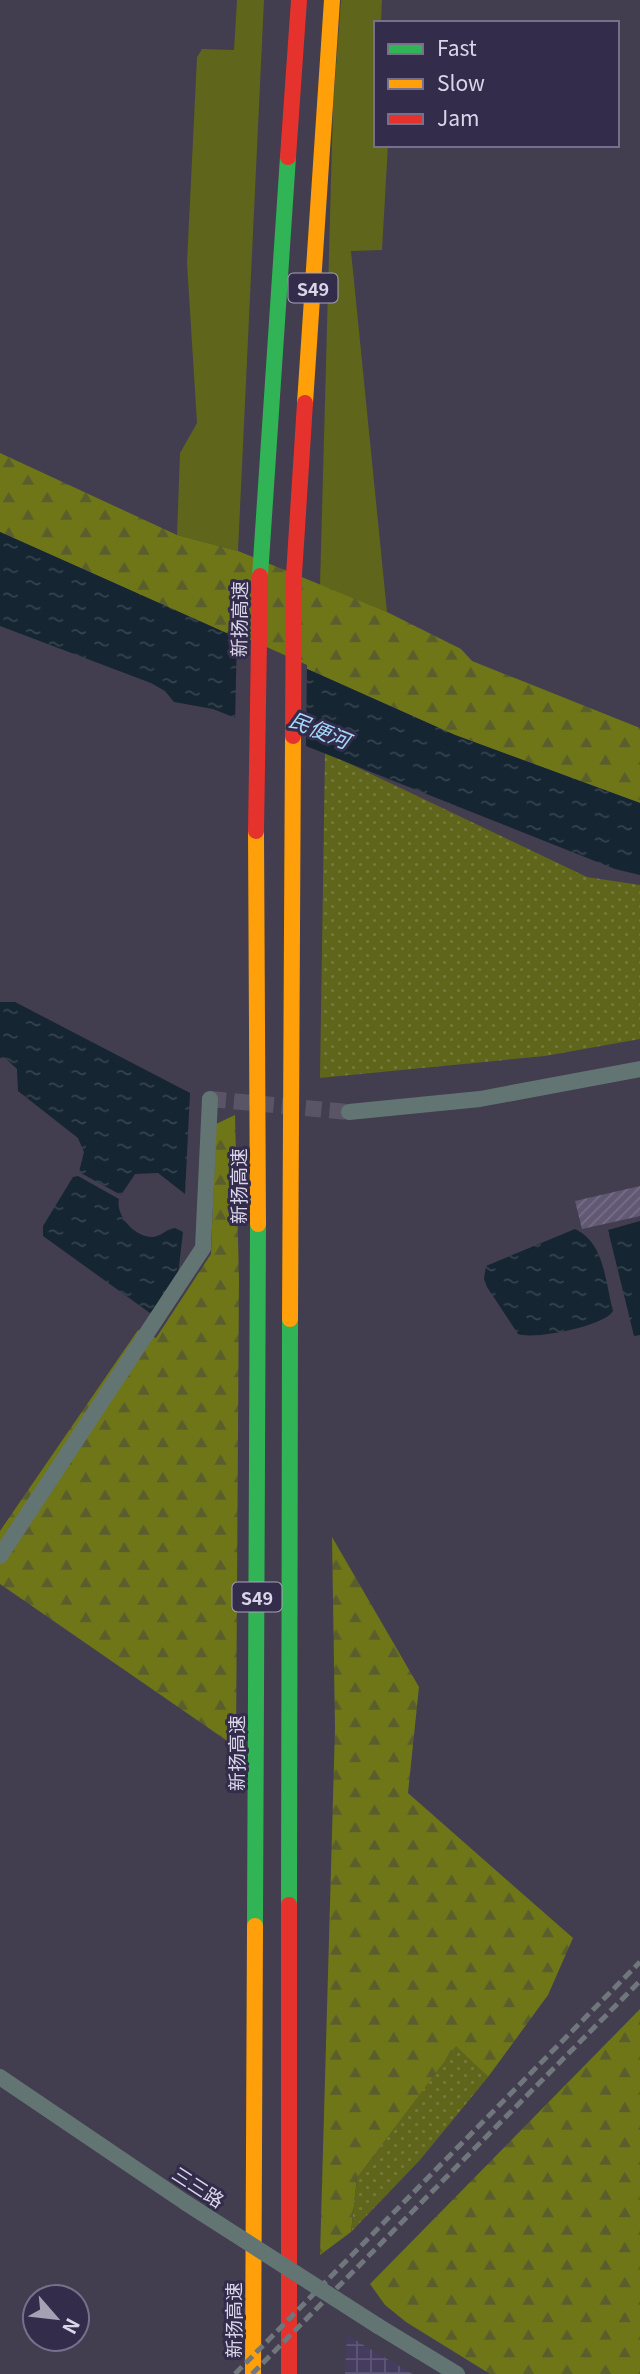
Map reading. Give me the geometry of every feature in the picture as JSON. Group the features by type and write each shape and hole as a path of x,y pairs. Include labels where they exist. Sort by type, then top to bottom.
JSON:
{"highway":[{"name":"新扬高速","path":"253,2374 259,1116 256,819 260,561 299,0"},
{"name":"S49","path":"289,2374 290,828 294,575 332,0"}],"street":[{"path":"349,1112 480,1099 640,1069"},
{"path":"0,1556 203,1248 210,1099"},
{"name":"三三路","path":"0,2077 186,2203 457,2374"}],"shaded area":[{"path":"347,2335 375,2352 413,2374 345,2374"}],"green space":[{"path":"237,0 264,0 238,551 177,535 180,453 197,423 187,263 197,57 202,49 234,50"},
{"path":"341,0 382,0 381,21 374,21 374,147 388,147 382,250 351,251 387,612 320,585 333,106"},
{"path":"0,453 177,535 238,551 387,612 461,649 472,661 640,728 640,803 455,735 0,532"},
{"path":"325,752 587,877 640,885 640,1039 545,1056 320,1078"},
{"path":"235,1115 239,1280 236,1747 0,1584 0,1531 138,1330 156,1338 211,1254 216,1124"},
{"path":"332,1537 419,1687 408,1793 573,1938 548,1995 488,2077 456,2047 357,2178 351,2232 320,2255 335,1728"},
{"path":"640,2009 640,2374 490,2374 406,2322 385,2305 370,2284"},
{"path":"456,2046 488,2077 420,2160 351,2232 357,2178"}],"water":[{"name":"民便河","path":"0,532 455,735 640,803 640,875 615,869 213,709 174,702 165,691 151,683 0,626"},
{"path":"0,1002 15,1002 190,1093 185,1194 158,1173 135,1174 121,1195 79,1172 84,1152 78,1138 18,1091 17,1069 4,1057 0,1058"},
{"path":"78,1176 119,1199 123,1218 140,1234 153,1237 175,1228 183,1232 178,1275 155,1310 150,1313 43,1236 43,1226 73,1177"},
{"path":"640,1221 640,1335 634,1336 608,1230"},
{"path":"575,1229 585,1235 598,1253 613,1311 597,1322 568,1330 538,1335 518,1334 487,1287 484,1279 486,1266"}],"pier":[{"path":"237,634 307,665 306,750 235,722"}],"building":[{"path":"640,1186 640,1216 582,1229 575,1201"}],"tunnel":[{"path":"210,1099 349,1112"}],"railway":[{"path":"235,2374 640,1962"},
{"path":"252,2374 640,1981"}],"traffic: fast":[{"path":"260,576 288,157"},
{"path":"255,1926 258,1224"},
{"path":"289,1905 290,1319"}],"traffic: slow":[{"path":"305,403 332,0"},
{"path":"290,1319 293,736"},
{"path":"256,831 258,1224"},
{"path":"253,2374 255,1926"}],"traffic: jam":[{"path":"288,157 299,0"},
{"path":"293,736 294,575 305,403"},
{"path":"256,831 260,576"},
{"path":"289,1905 289,2374"}]}
